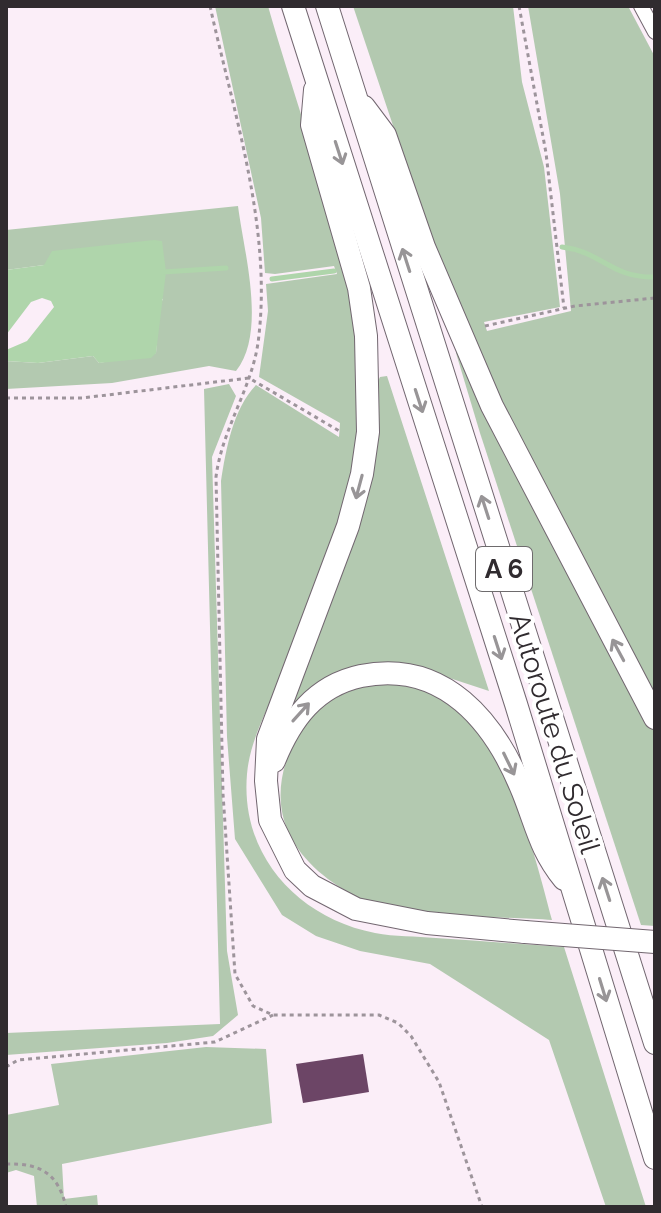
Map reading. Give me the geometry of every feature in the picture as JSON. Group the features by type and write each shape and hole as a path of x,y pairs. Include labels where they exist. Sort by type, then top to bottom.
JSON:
{"highway":[{"name":"Autoroute du Soleil","path":"293,6 655,1158"},
{"name":"Autoroute du Soleil","path":"327,6 655,1043"},
{"path":"316,79 312,125 359,288 364,324 368,432 362,474 348,526 271,729 266,781 270,820 284,854 312,886 334,900 388,917 655,942"},
{"path":"354,95 385,135 424,247 492,406 655,718"},
{"path":"266,781 291,723 320,694 336,683 376,673 422,678 459,695 476,710 522,791 545,854 572,889"}],"street":[{"path":"641,6 655,32"}],"path":[{"path":"210,6 255,211 263,303 249,378"},
{"path":"519,6 546,153 564,308"},
{"path":"485,326 564,308 655,298"},
{"path":"6,398 82,398 249,378 262,382 341,432"},
{"path":"6,1067 18,1060 215,1042 273,1015"},
{"path":"6,1164 45,1170 61,1187 66,1207"}],"shaded area":[{"path":"215,6 268,6 333,224 355,337 359,392 357,445 346,502 328,560 257,734 249,761 247,803 253,831 264,856 299,897 347,925 390,935 564,947 646,1207 606,1207 549,1040 430,964 360,951 316,936 282,915 235,839 227,737 223,469 236,417 256,385 339,437 340,423 259,377 268,311 266,284 337,274 334,266 265,273 261,218"},
{"path":"353,6 513,6 522,82 544,167 560,307 484,322 487,331 571,311 560,194 528,6 628,6 655,57 655,704 511,430 440,266"},
{"path":"238,206 252,314 245,355 236,371 209,366 112,383 6,389 6,361 38,363 93,356 99,363 156,353 159,307 163,299 44,265 6,270 6,230"},
{"path":"162,241 166,272 156,353 151,358 99,363 93,356 38,363 6,361 6,350 27,341 54,307 51,301 42,298 31,302 6,335 6,270 44,265 52,251"},
{"path":"460,349 655,730 655,926 641,925 480,433 456,353"},
{"path":"387,376 489,691 422,669 368,666 282,726 375,387 380,377"},
{"path":"229,384 236,396 212,457 227,951 238,1015 213,1036 167,1043 6,1055 6,1033 220,1024 204,389"},
{"path":"396,682 431,693 460,713 484,741 504,775 520,812 552,920 452,915 376,904 359,898 328,879 309,863 295,844 282,814 281,794 283,773 298,735 326,704 343,694 362,687"},
{"path":"206,1047 266,1049 272,1123 62,1164 64,1199 97,1195 98,1207 37,1207 34,1176 16,1170 6,1173 6,1115 59,1105 51,1064"}],"building":[{"path":"363,1054 369,1092 303,1103 296,1064"}],"waterway":[{"path":"562,247 588,254 627,273 655,277"},
{"path":"163,272 226,268"},
{"path":"272,279 334,271"}]}
